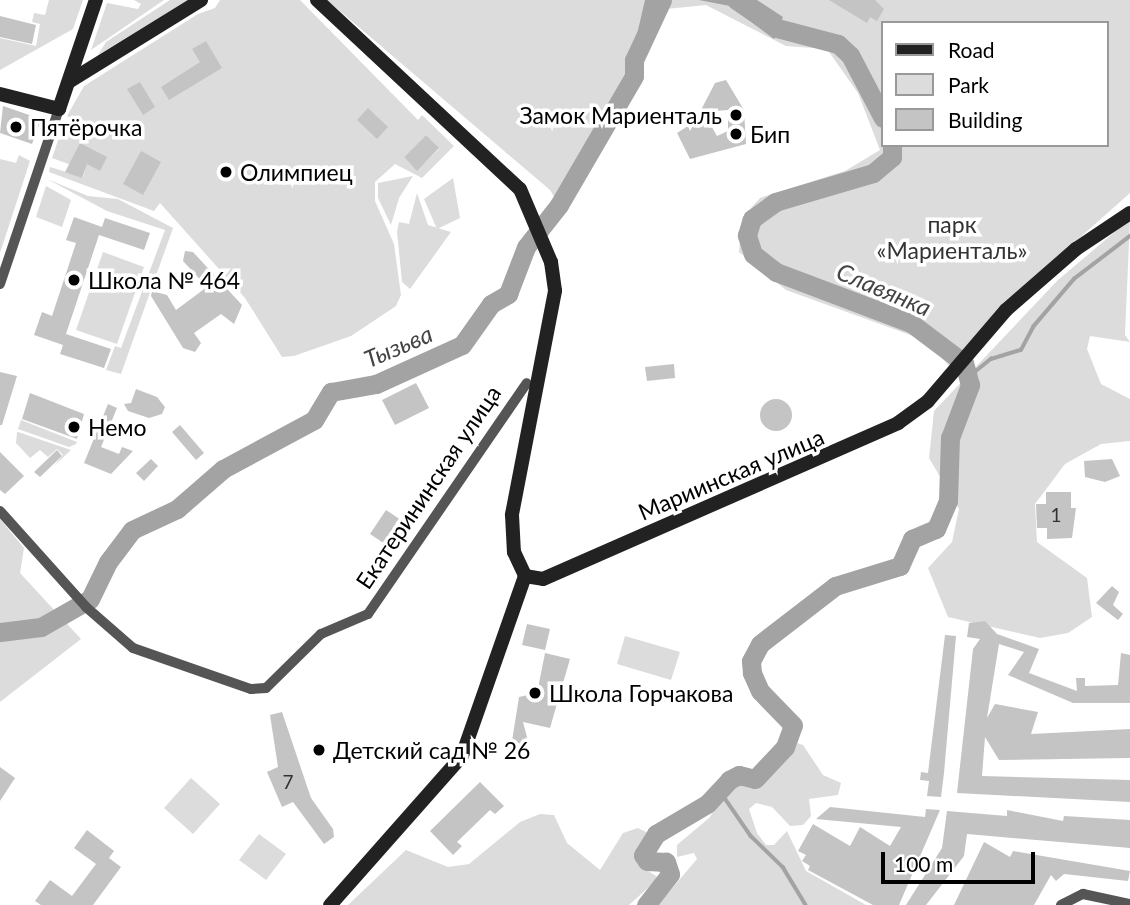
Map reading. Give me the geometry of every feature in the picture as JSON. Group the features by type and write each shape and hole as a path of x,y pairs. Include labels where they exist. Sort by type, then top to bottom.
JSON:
{"street":[{"path":"0,284 96,0"},
{"path":"70,81 201,0"},
{"path":"317,0 507,174 525,198 551,262 552,312 512,515 514,552 525,576 461,756 330,905"},
{"path":"0,94 59,109"},
{"name":"Мариинская улица","path":"525,576 543,579 836,454 912,414 942,386 1006,310 1076,249 1130,213"},
{"name":"Екатерининская улица","path":"0,511 83,603 152,658 251,689 266,688 321,634 368,614 527,383"},
{"path":"1062,905 1083,894 1130,904"}],"green space":[{"path":"49,0 83,0 73,29 0,70 0,38 36,46 40,24 32,22 34,13 45,15"},
{"path":"134,0 164,0 91,50 107,3 138,9 141,4"},
{"path":"170,0 188,0 98,55 106,42"},
{"name":"Олимпиец","path":"220,0 300,0 418,120 422,115 454,146 422,178 395,164 375,182 375,201 394,244 401,295 396,306 351,336 294,356 282,357 245,298 160,203 154,211 49,172 50,167 83,177 85,170 52,158 62,129 71,130 64,124 72,128 76,121 67,116 84,86 198,14 215,8","holes":["426,135 439,149 417,170 404,157"]},
{"name":"парк «Мариенталь»","path":"327,0 1130,0 1130,193 1004,305 949,366 927,341 786,290 739,252 742,218 760,198 845,171 880,150 858,93 827,49 786,46 706,5 656,10 634,60 634,76 559,205 550,190"},
{"path":"19,155 30,161 0,253 0,159 16,163"},
{"path":"413,176 399,198 391,225 378,198 378,183"},
{"path":"453,178 460,218 437,229 424,199"},
{"path":"47,179 88,196 118,199 173,228 121,374 106,370 115,346 121,348 165,230 107,211"},
{"path":"46,186 71,200 62,227 36,217"},
{"path":"417,193 428,225 451,232 410,289 402,282 397,232 399,222 409,224"},
{"path":"1130,219 1125,335 1130,342 1090,336 1087,349 1101,384 1130,399 1130,441 1101,444 1065,464 1035,504 1037,542 1087,578 1092,617 1068,633 1040,638 948,617 928,568 952,542 959,509 929,458 934,411 1058,280"},
{"path":"103,252 144,267 117,344 76,330"},
{"path":"21,420 77,442 69,447 18,429"},
{"path":"17,432 71,450 54,466 63,455 57,449 48,457 40,450 30,458 16,443"},
{"path":"0,519 24,548 20,573 81,639 0,702"},
{"path":"625,636 680,652 671,680 617,664"},
{"path":"794,742 803,745 823,775 841,783 838,795 809,799 811,816 803,825 790,826 772,807 756,803 749,809 757,833 766,845 774,845 787,831 806,871 866,905 658,905 697,859 694,853 677,857 677,845 709,818 734,784 754,783 777,769"},
{"path":"191,778 220,804 193,834 164,808"},
{"path":"540,814 554,815 567,843 600,870 623,833 638,828 650,834 639,865 659,878 629,905 348,905 406,850 448,867 469,864 520,822"},
{"path":"259,834 286,854 266,880 239,860"}],"shaded area":[{"path":"645,0 670,0 660,8 637,60 632,56"},
{"path":"699,0 757,0 783,17 774,39 730,6"}],"building":[{"path":"829,0 875,0 884,9 877,21 870,17 867,23"},
{"path":"0,16 36,25 32,44 0,37"},
{"path":"206,41 222,68 169,100 161,87 200,62 192,49"},
{"name":"Замок Мариенталь","path":"726,80 744,110 746,144 690,159 677,133 688,126 690,131 715,83","holes":["728,110 728,131 717,136 709,122 716,111"]},
{"path":"140,82 155,107 143,115 127,89"},
{"path":"3,106 41,119 32,144 0,133"},
{"path":"368,108 388,127 377,139 357,120"},
{"path":"426,135 439,148 417,171 404,157"},
{"path":"80,143 107,157 100,171 87,164 82,178 65,172"},
{"path":"141,151 161,162 143,195 123,184"},
{"name":"Школа № 464","path":"74,217 102,227 105,218 150,233 144,250 99,235 66,334 111,349 104,368 60,354 63,345 34,335 42,312 52,316 76,243 66,240"},
{"path":"185,251 193,252 242,305 234,324 221,314 194,333 201,343 195,352 183,348 151,296 152,291 167,295 176,310 207,287 183,261"},
{"path":"674,364 675,378 647,381 645,367"},
{"path":"0,372 17,376 2,425 0,425"},
{"path":"416,383 429,408 395,425 382,400"},
{"path":"136,389 157,397 165,407 162,414 149,418 128,411 124,404 131,403"},
{"path":"30,393 84,414 77,439 22,419"},
{"path":"776,399 787,404 792,415 787,426 776,431 765,426 760,415 765,404"},
{"path":"108,404 117,408 101,447 119,454 122,447 133,451 111,474 84,463"},
{"path":"180,425 204,453 196,460 172,432"},
{"path":"57,450 62,456 40,477 34,472"},
{"path":"0,452 24,476 5,494 0,490"},
{"path":"151,459 158,466 144,481 136,473"},
{"path":"1112,459 1120,476 1105,482 1085,477 1084,461"},
{"path":"1046,492 1071,492 1071,508 1076,508 1072,538 1047,539 1047,528 1037,528 1036,504 1046,504"},
{"path":"386,510 410,526 394,550 370,534"},
{"path":"1112,586 1119,592 1113,605 1123,614 1118,620 1096,603"},
{"path":"985,621 997,634 1039,649 1029,673 1077,691 1076,678 1085,678 1085,686 1118,685 1121,653 1130,655 1130,703 1073,703 1008,675 1024,652 999,644 987,718 995,704 1038,712 1031,734 1130,729 1130,758 999,760 985,737 982,776 1130,780 1130,802 957,793 973,649 980,639 967,637 969,623"},
{"path":"527,624 550,629 545,650 522,645"},
{"path":"945,635 956,636 941,797 927,796 929,781 920,780 921,772 928,773"},
{"name":"Школа Горчакова","path":"545,653 570,659 550,728 523,722 527,737 521,744 512,741 519,697 537,693"},
{"path":"282,712 311,798 333,829 334,837 324,844 293,802 282,807 267,772 278,767 270,715"},
{"path":"0,767 15,778 0,801"},
{"path":"480,782 504,806 495,814 490,810 457,842 462,846 453,855 430,831"},
{"path":"830,807 925,817 926,809 940,810 899,905 873,905 808,870 810,866 802,861 806,855 798,851 813,824 850,846 860,827 890,846 901,827 816,819"},
{"path":"1007,810 1063,821 1064,816 1130,820 1130,848 967,834 964,856 926,905 906,905 942,848 947,811 1007,816"},
{"path":"87,830 114,851 109,858 121,867 93,905 41,905 35,901 50,880 72,896 96,864 74,848"},
{"path":"984,842 1010,857 1013,851 1130,871 1128,881 1064,874 1056,881 1051,875 1034,905 954,905"}],"waterway":[{"name":"Тызьва","path":"0,632 41,627 90,599 108,562 132,530 177,509 223,469 314,420 331,392 376,384 462,345 491,304 508,294 526,247 559,205 634,76 634,60 662,0"},
{"name":"Славянка","path":"736,0 777,28 838,44 850,55 881,114"},
{"name":"Славянка","path":"646,905 670,874 666,862 647,861 643,855 656,834 707,804 729,780 739,775 755,779 785,747 793,725 760,691 752,673 751,661 760,644 835,586 900,566 912,539 936,529 948,501 950,438 970,385 964,363 911,323 776,272 753,254 747,235 752,219 775,202 873,173 892,157 892,147"},
{"path":"971,375 991,359 1021,350 1033,327 1074,279 1130,236"},
{"path":"720,791 751,836 783,867 806,905"}],"place":[{"name":"Замок Мариенталь","path":"736,115"},
{"name":"Пятёрочка","path":"16,127"},
{"name":"Бип","path":"736,134"},
{"name":"Олимпиец","path":"226,172"},
{"name":"Школа № 464","path":"74,280"},
{"name":"Немо","path":"74,427"},
{"name":"Школа Горчакова","path":"535,693"},
{"name":"Детский сад № 26","path":"319,750"}]}
